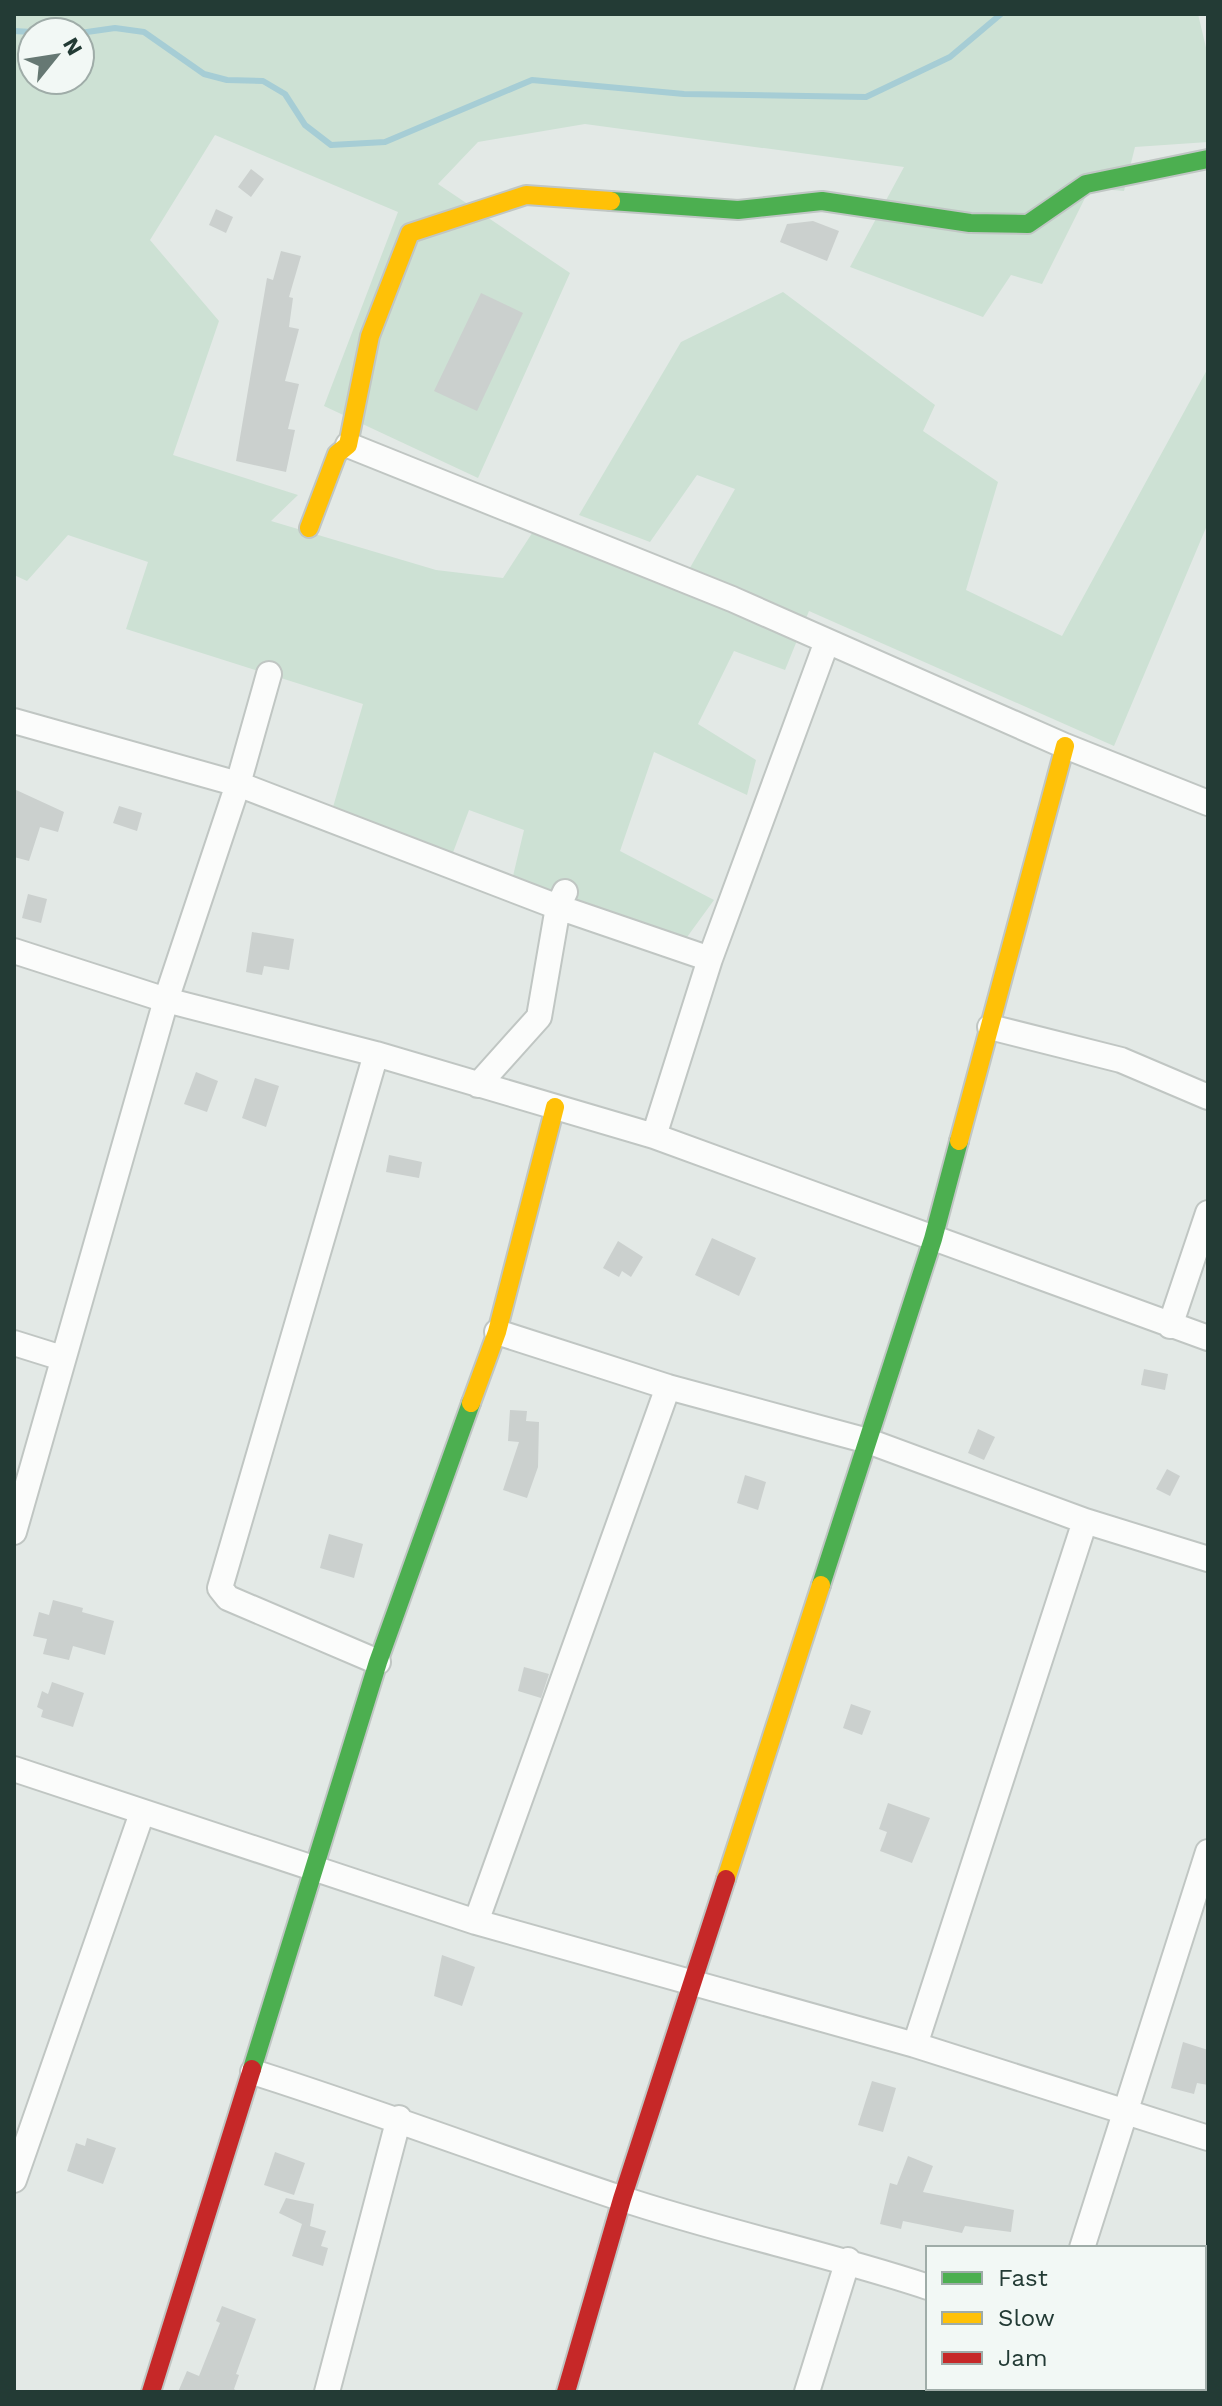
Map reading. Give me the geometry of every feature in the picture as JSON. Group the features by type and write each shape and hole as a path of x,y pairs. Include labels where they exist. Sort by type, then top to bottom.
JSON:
{"street":[{"path":"309,528 337,454 348,445 358,369 385,287 410,233 526,195 738,210 822,201 970,223 1028,224 1086,184 1208,159"},
{"path":"348,445 732,599 826,644 1208,803"},
{"path":"654,1136 710,959 826,644"},
{"path":"14,1532 166,1000 238,784 269,674"},
{"path":"14,721 238,784 561,900 710,959"},
{"path":"566,2392 622,2199 933,1239 1065,746"},
{"path":"478,1085 539,1017 561,900"},
{"path":"14,951 166,1000 376,1054 654,1136 1208,1338"},
{"path":"990,1027 1121,1060 1208,1097"},
{"path":"376,1054 220,1588 228,1598 378,1662"},
{"path":"151,2392 378,1662 497,1332 555,1107"},
{"path":"1170,1326 1208,1213"},
{"path":"497,1332 668,1387 868,1441 1085,1521 1208,1559"},
{"path":"14,1343 62,1358"},
{"path":"476,1922 668,1387"},
{"path":"915,2045 1085,1521"},
{"path":"14,1769 476,1922 915,2045 1208,2138"},
{"path":"14,2180 142,1813"},
{"path":"1083,2246 1125,2110 1197,1929 1208,1852"},
{"path":"253,2072 399,2118 622,2199 848,2260 926,2286"},
{"path":"327,2392 399,2118"},
{"path":"807,2392 848,2260"}],"green space":[{"path":"14,14 1198,14 1208,56 1208,142 1135,147 1124,191 1090,188 1042,284 1011,275 983,317 850,267 904,167 585,124 478,142 438,184 570,273 478,478 324,406 398,212 215,135 150,240 219,321 173,455 298,495 271,521 436,570 503,578 540,521 687,573 735,489 697,475 650,542 579,515 681,342 783,292 935,405 923,431 998,482 966,590 1062,636 1208,368 1208,523 1114,746 809,611 785,670 734,651 698,724 756,760 747,795 654,752 620,851 714,900 682,944 513,876 524,830 469,810 446,871 326,831 363,704 126,629 148,562 68,535 27,581 14,575"}],"building":[{"path":"251,169 264,179 251,197 238,187"},
{"path":"216,209 233,217 226,233 209,225"},
{"path":"813,221 839,231 827,261 780,242 787,224"},
{"path":"281,251 301,256 289,297 293,298 289,327 299,329 285,381 299,384 288,429 295,430 286,472 236,461 267,278 273,280"},
{"path":"481,293 523,313 477,411 434,391"},
{"path":"14,789 64,812 58,832 40,827 29,861 14,857"},
{"path":"119,806 142,813 137,831 113,823"},
{"path":"28,894 47,899 41,923 22,918"},
{"path":"252,932 294,939 289,970 264,966 262,975 246,972"},
{"path":"196,1072 218,1081 207,1112 184,1104"},
{"path":"255,1078 279,1086 266,1127 242,1118"},
{"path":"389,1155 422,1162 419,1178 386,1172"},
{"path":"712,1238 756,1258 739,1296 695,1275"},
{"path":"618,1241 643,1257 631,1277 622,1271 619,1277 603,1268"},
{"path":"1144,1369 1168,1374 1165,1390 1141,1385"},
{"path":"510,1410 527,1411 526,1421 539,1422 538,1467 527,1498 503,1490 519,1442 508,1441"},
{"path":"978,1429 995,1437 984,1460 968,1453"},
{"path":"1167,1469 1180,1476 1170,1496 1156,1489"},
{"path":"745,1475 766,1482 758,1510 737,1503"},
{"path":"329,1534 363,1544 354,1578 320,1568"},
{"path":"53,1600 114,1621 105,1655 73,1646 69,1660 43,1654 47,1639 33,1636 39,1612 49,1615"},
{"path":"524,1667 549,1674 541,1698 518,1691"},
{"path":"52,1682 84,1693 73,1727 41,1717 43,1710 37,1707 42,1691 48,1694"},
{"path":"851,1704 871,1711 862,1735 843,1728"},
{"path":"888,1803 930,1818 912,1863 880,1851 887,1832 879,1829"},
{"path":"442,1955 475,1967 462,2006 434,1996"},
{"path":"1183,2042 1208,2050 1208,2085 1197,2083 1194,2094 1171,2088"},
{"path":"872,2081 896,2088 883,2132 858,2125"},
{"path":"87,2138 116,2148 103,2184 67,2171 76,2143 85,2146"},
{"path":"275,2152 305,2163 294,2195 264,2185"},
{"path":"908,2156 933,2166 923,2192 1014,2210 1011,2232 965,2226 962,2233 903,2221 901,2229 880,2224 890,2183 897,2185"},
{"path":"286,2198 314,2204 310,2226 326,2231 321,2246 328,2248 323,2266 292,2256 302,2224 279,2213"},
{"path":"222,2306 256,2319 236,2374 239,2375 234,2389 238,2392 178,2392 187,2371 199,2376 220,2323 216,2321"}],"waterway":[{"path":"96,31 115,28 144,32 204,74 227,80 263,81 285,94 305,125 331,145 385,142 532,80 684,94 866,97 950,57 1001,14"}],"traffic: fast":[{"path":"611,201 738,210 822,201 970,223 1028,224 1086,184 1208,159"},
{"path":"821,1585 933,1239 959,1141"},
{"path":"252,2069 378,1662 471,1403"}],"traffic: slow":[{"path":"309,528 337,454 348,445 370,336 410,233 526,195 611,201"},
{"path":"959,1141 1065,746"},
{"path":"471,1403 497,1332 555,1107"},
{"path":"726,1879 821,1585"}],"traffic: jam":[{"path":"566,2392 622,2199 726,1879"},
{"path":"151,2392 252,2069"}]}
